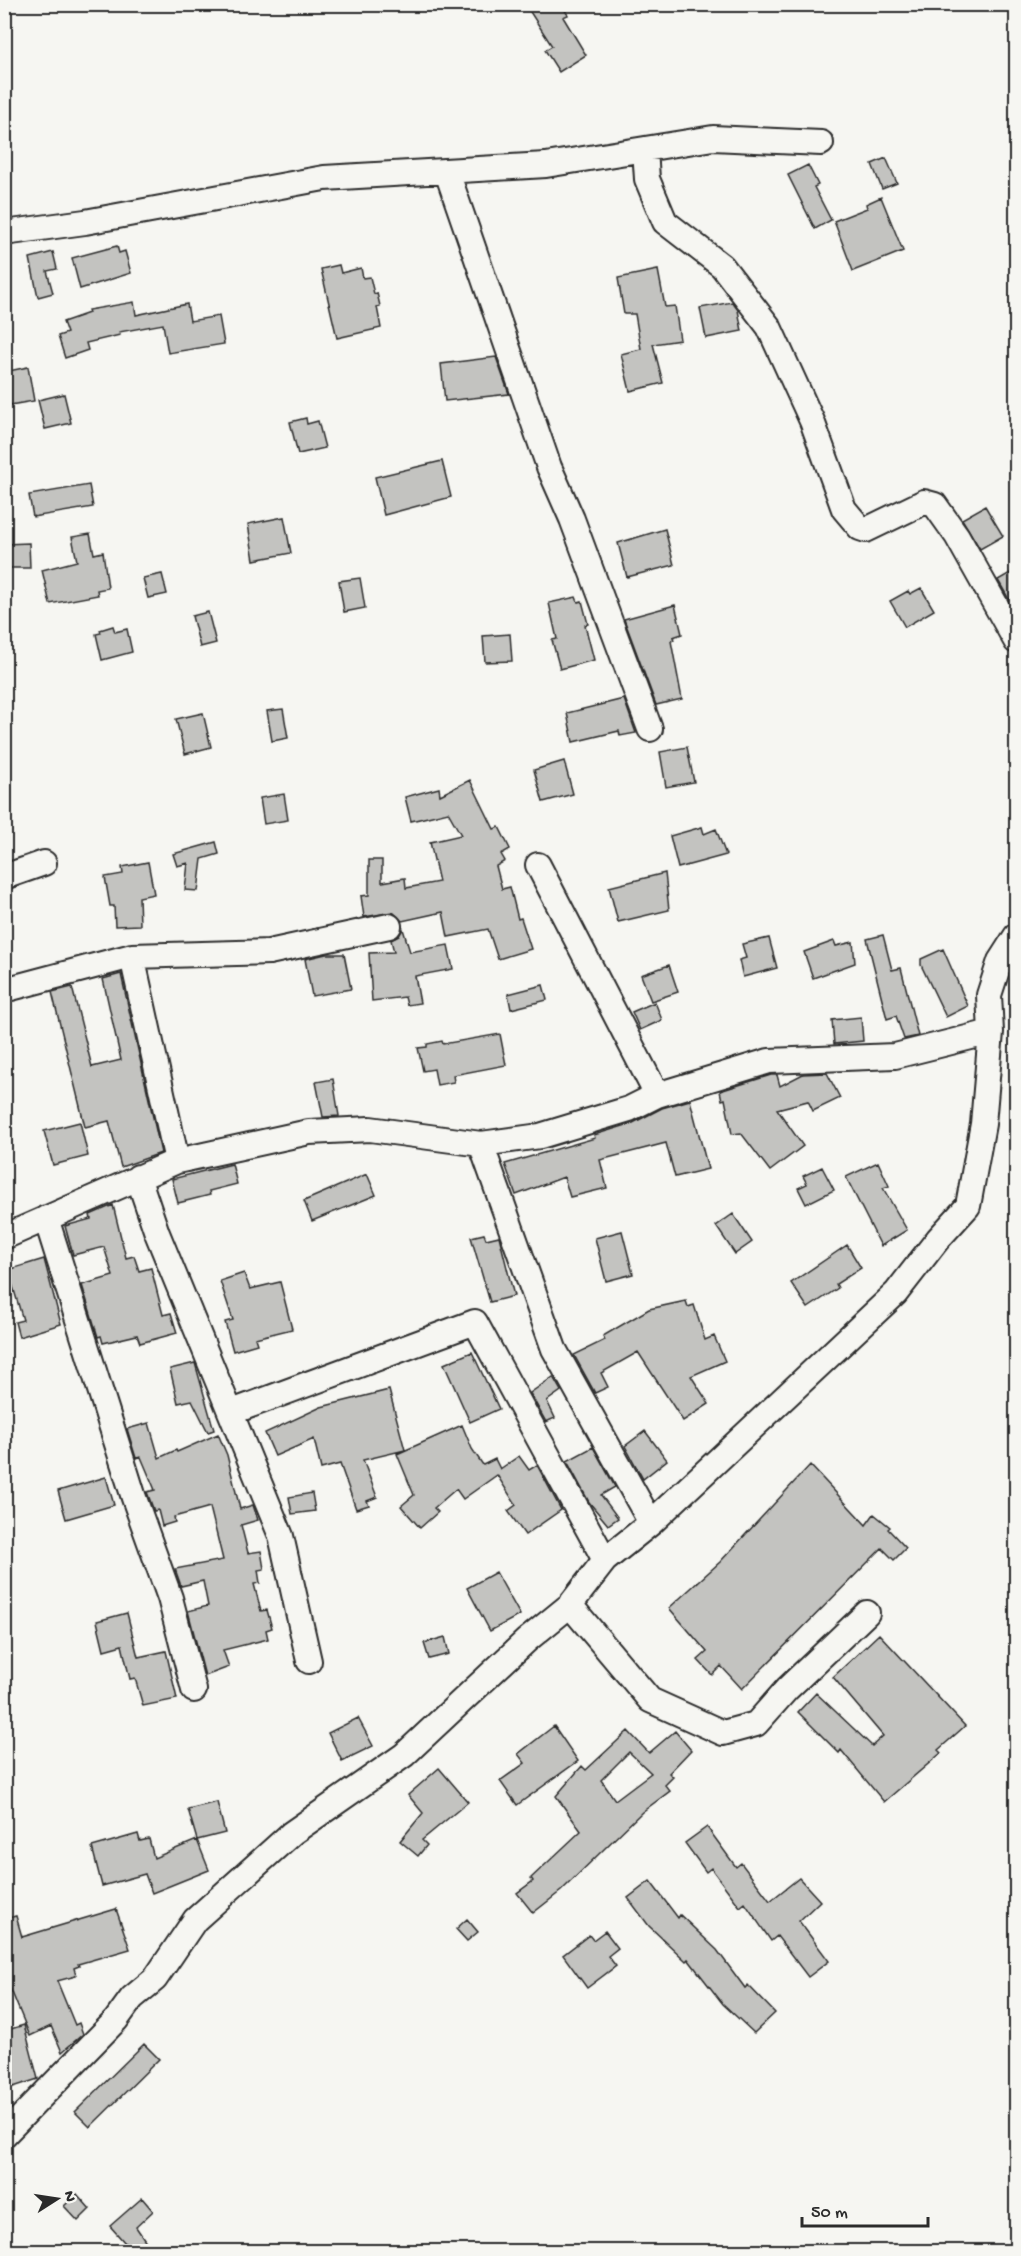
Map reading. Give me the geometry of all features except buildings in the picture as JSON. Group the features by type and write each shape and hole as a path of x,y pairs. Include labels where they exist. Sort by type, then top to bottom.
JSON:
{"street":[{"path":"4,233 85,222 324,178 546,165 713,138 821,143"},
{"path":"645,149 647,179 665,222 722,266 769,327 812,421 839,498 852,521 866,530 924,502 935,505 957,536 1017,640"},
{"path":"447,172 549,467 572,519 650,729"},
{"path":"4,877 44,863"},
{"path":"538,865 657,1095"},
{"path":"4,990 132,956 269,952 389,926"},
{"path":"4,2135 116,2020 132,1998 155,1979 195,1920 292,1833 404,1755 527,1640 570,1605 605,1560 651,1523 896,1293 938,1239 968,1206 983,1124 991,1032 989,995 993,976 1017,936"},
{"path":"132,956 177,1161"},
{"path":"4,1237 177,1161 319,1131 370,1129 481,1144 540,1136 629,1109 657,1095 769,1061 895,1056 991,1032"},
{"path":"481,1144 554,1349 651,1523"},
{"path":"138,1177 157,1233 281,1536 309,1661"},
{"path":"46,1218 134,1498 170,1598 194,1690"},
{"path":"232,1412 475,1322 605,1560"},
{"path":"570,1605 650,1700 723,1733 756,1724 788,1689 867,1613"}]}
